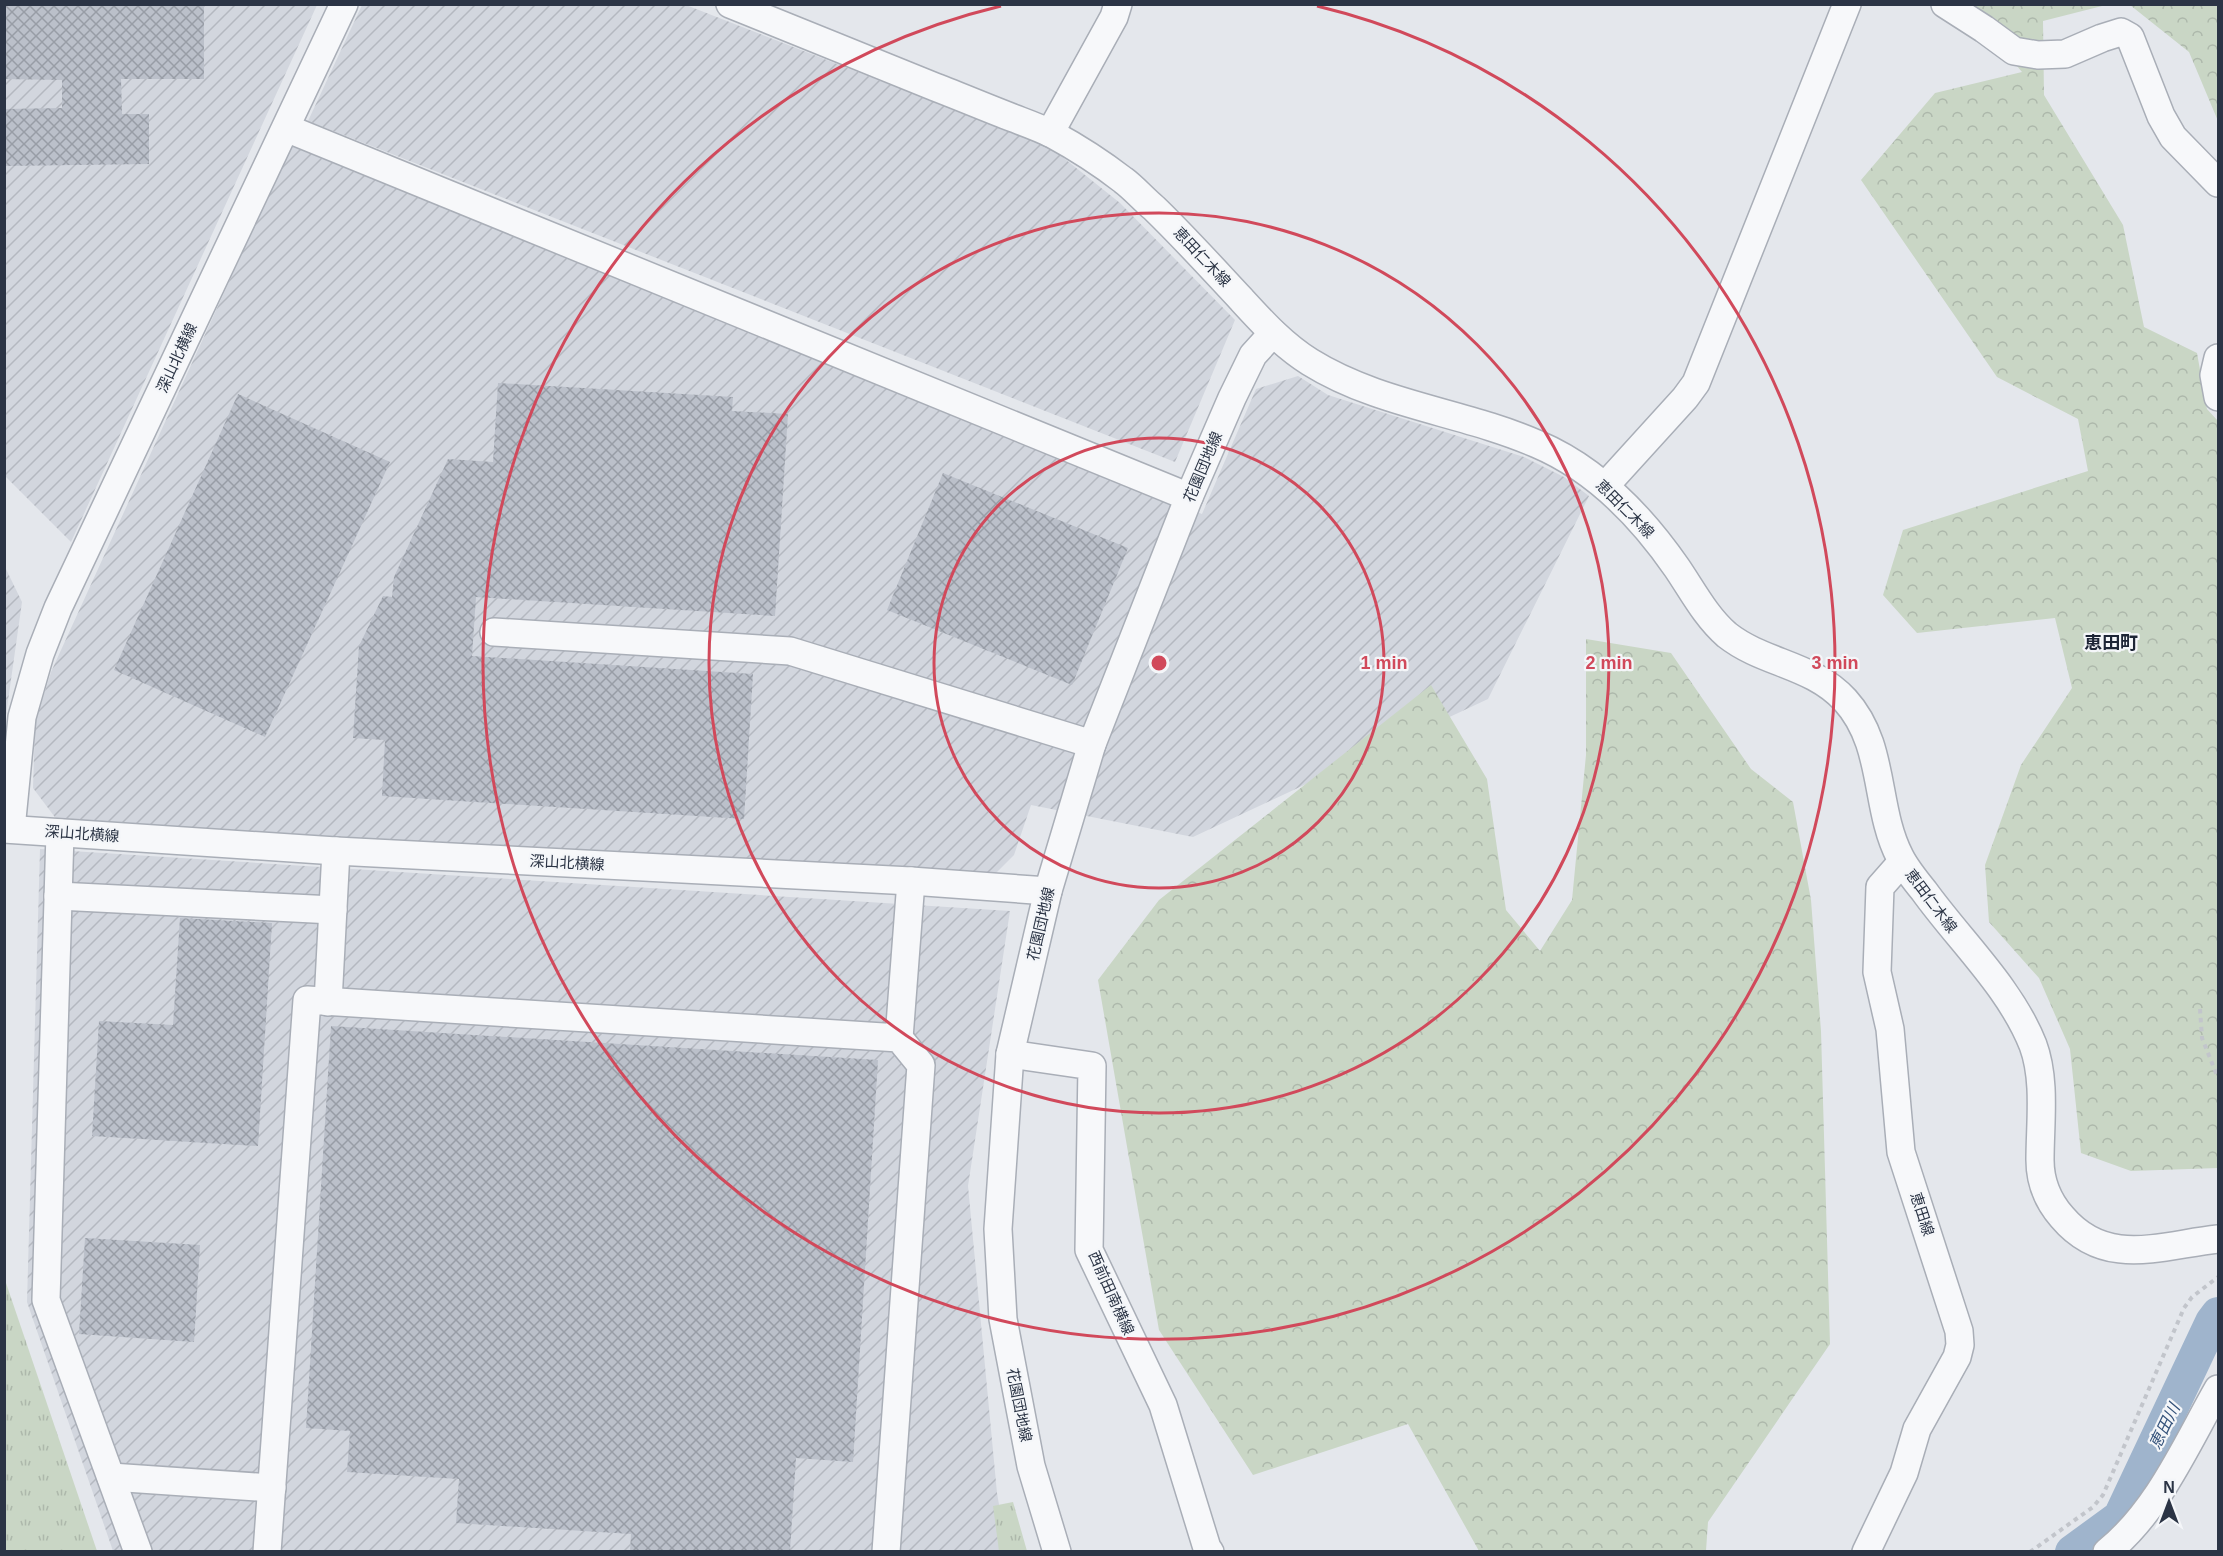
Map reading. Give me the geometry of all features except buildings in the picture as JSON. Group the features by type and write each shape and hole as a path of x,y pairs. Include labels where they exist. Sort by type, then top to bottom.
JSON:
{"street":[{"name":"深山北横線","path":"344,4 58,608 40,654 22,717 8,829 336,851 911,881 1048,891"},
{"name":"恵田仁木線","path":"730,4 1050,133 1125,181 1185,238 1291,350 1318,367 1351,382 1539,444 1586,471 1605,486 1650,530 1705,610 1723,632 1747,648 1799,668 1824,681 1845,700 1863,724 1873,751 1889,831 1902,862 2008,1000 2028,1033 2037,1055 2041,1091 2040,1166 2045,1191 2059,1214 2070,1227 2084,1237 2116,1250 2140,1251 2218,1239"},
{"path":"1050,133 1114,17 1118,4"},
{"path":"1605,486 1696,383 1847,4"},
{"path":"1945,4 2014,51 2038,55 2065,54 2121,32 2130,37 2161,116 2173,137 2218,183"},
{"path":"286,128 1189,497"},
{"name":"花園団地線","path":"1057,1551 1031,1466 1003,1318 998,1229 1010,1054 1048,891 1092,744 1189,497 1253,355 1273,333"},
{"path":"2218,358 2214,375 2218,397"},
{"path":"494,632 790,651 1092,744"},
{"path":"60,832 45,1299 138,1551"},
{"path":"328,1002 336,851"},
{"name":"恵田線","path":"1866,1551 1904,1473 1917,1430 1957,1357 1960,1345 1959,1331 1901,1152 1890,1029 1877,972 1880,887 1902,862"},
{"path":"886,1551 921,1065 899,1038 911,881"},
{"path":"58,896 333,910"},
{"path":"267,1551 307,1000 899,1038"},
{"name":"西前田南横線","path":"1010,1054 1092,1066 1089,1250 1163,1405 1207,1548 1210,1551"},
{"path":"2107,1551 2126,1537 2148,1509 2218,1389"},
{"path":"111,1477 272,1488"},
{"path":"888,1515 899,1551"}],"path":[{"path":"2200,1009 2202,1038 2218,1078"},
{"path":"2031,1551 2093,1507 2103,1495 2184,1308 2192,1297 2218,1277"}],"shaded area":[{"path":"4,5 317,5 71,542 5,476"},
{"path":"362,5 686,5 1050,147 1120,203 1235,320 1175,462 308,121"},
{"path":"291,146 1202,514 1256,389 1298,376 1328,395 1524,457 1564,477 1589,496 1488,699 1193,837 1031,805 1014,855 994,875 57,820 33,788 35,723 51,672"},
{"path":"5,567 22,602 5,722"},
{"path":"40,849 1010,911 968,1186 997,1493 1007,1551 113,1551 27,1302"}],"green space":[{"path":"1966,5 2106,5 2043,21 2044,95 2123,225 2144,327 2197,353 2207,409 2218,421 2218,1168 2131,1171 2081,1153 2070,1049 2039,978 1989,922 1985,865 2021,765 2072,688 2055,618 1917,633 1883,595 1903,530 2088,471 2078,419 1997,377 1861,180 1935,93 2022,72"},
{"path":"2130,5 2218,5 2218,121 2189,52"},
{"path":"1586,639 1671,653 1751,769 1793,802 1811,900 1821,1031 1830,1344 1708,1522 1706,1551 1479,1551 1408,1424 1253,1475 1159,1330 1098,980 1159,900 1431,685 1487,779 1506,910 1540,951 1572,900 1586,755"},
{"path":"5,1280 97,1551 5,1551"},
{"path":"1013,1502 1027,1551 999,1551 993,1506"}],"waterway":[{"name":"恵田川","path":"2072,1552 2120,1517 2212,1322 2218,1314"}],"district":[{"name":"恵田町","path":"2111,643"}]}
